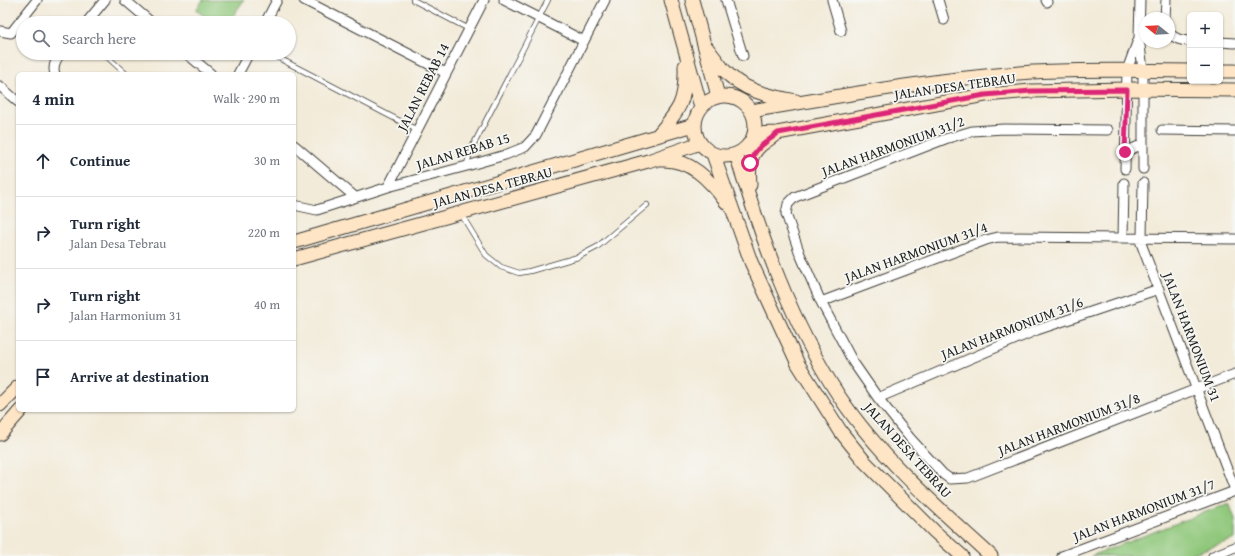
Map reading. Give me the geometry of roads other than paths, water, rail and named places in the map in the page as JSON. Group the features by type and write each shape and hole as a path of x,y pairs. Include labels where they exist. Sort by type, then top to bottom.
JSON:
{"street":[{"path":"24,16 37,0"},
{"path":"92,16 106,0"},
{"path":"125,0 144,16"},
{"path":"269,16 277,0"},
{"path":"304,0 446,73"},
{"name":"JALAN REBAB 14","path":"388,187 484,0"},
{"path":"504,0 584,41"},
{"name":"JALAN REBAB 15","path":"296,206 317,210 388,187 505,155 525,147 536,136 605,0"},
{"path":"671,0 701,107"},
{"path":"692,0 718,96"},
{"path":"726,0 743,56"},
{"path":"832,0 841,31"},
{"path":"938,0 944,20"},
{"path":"1140,0 1140,12"},
{"path":"1165,12 1166,0"},
{"path":"0,31 10,33 16,26"},
{"path":"1125,169 1127,70 1139,37"},
{"path":"1175,37 1183,41 1187,41"},
{"path":"1223,42 1235,43"},
{"path":"704,44 723,69 740,84 760,94 803,102"},
{"path":"657,136 682,101 686,82 685,47"},
{"path":"1140,48 1143,70 1143,169"},
{"path":"54,72 56,60"},
{"path":"194,60 209,72"},
{"path":"239,72 245,60"},
{"name":"JALAN DESA TEBRAU","path":"751,111 978,77 1033,72 1187,70"},
{"path":"1223,71 1235,71"},
{"path":"0,86 16,100"},
{"name":"JALAN DESA TEBRAU","path":"754,134 778,133 985,95 1031,91 1235,90"},
{"path":"725,95 737,98 748,106 755,126 754,134 747,146 736,154 728,156 713,154 706,149 697,138 694,125 695,118 701,107 706,102 718,96 725,95"},
{"name":"JALAN DESA TEBRAU","path":"296,241 694,125"},
{"name":"JALAN HARMONIUM 31/2","path":"821,302 800,254 786,214 788,204 795,197 945,139 972,131 1004,129 1108,130"},
{"path":"1162,130 1235,131"},
{"path":"754,215 750,163 755,152 760,146 778,133"},
{"name":"JALAN DESA TEBRAU","path":"296,258 648,161 700,143"},
{"path":"1125,152 1143,144"},
{"path":"296,147 355,197"},
{"path":"713,154 751,262 798,364 841,432 866,462 935,532 962,556"},
{"name":"JALAN DESA TEBRAU","path":"736,154 754,215 788,301 814,354 839,396 868,434 910,480 991,556"},
{"path":"648,161 672,160 688,165 715,188 734,213"},
{"path":"1123,238 1124,183"},
{"name":"JALAN HARMONIUM 31","path":"1143,183 1141,238 1196,389 1235,490"},
{"name":"JALAN HARMONIUM 31/4","path":"821,302 986,240 998,237 1235,239"},
{"name":"JALAN HARMONIUM 31/6","path":"878,398 1037,330 1159,289"},
{"path":"821,302 853,362 878,398"},
{"name":"JALAN HARMONIUM 31/8","path":"878,398 910,438 943,474 950,479 968,478 1235,374"},
{"path":"0,406 16,389"},
{"path":"0,434 19,412"},
{"name":"JALAN HARMONIUM 31/7","path":"1062,556 1235,490"},
{"path":"1212,556 1235,547"}],"lane":[{"path":"413,0 469,29"},
{"path":"467,166 470,151 548,0"},
{"path":"111,60 124,72"},
{"path":"282,60 417,130"},
{"path":"460,213 486,255 501,267 519,273 578,257 598,247 647,205"}]}
